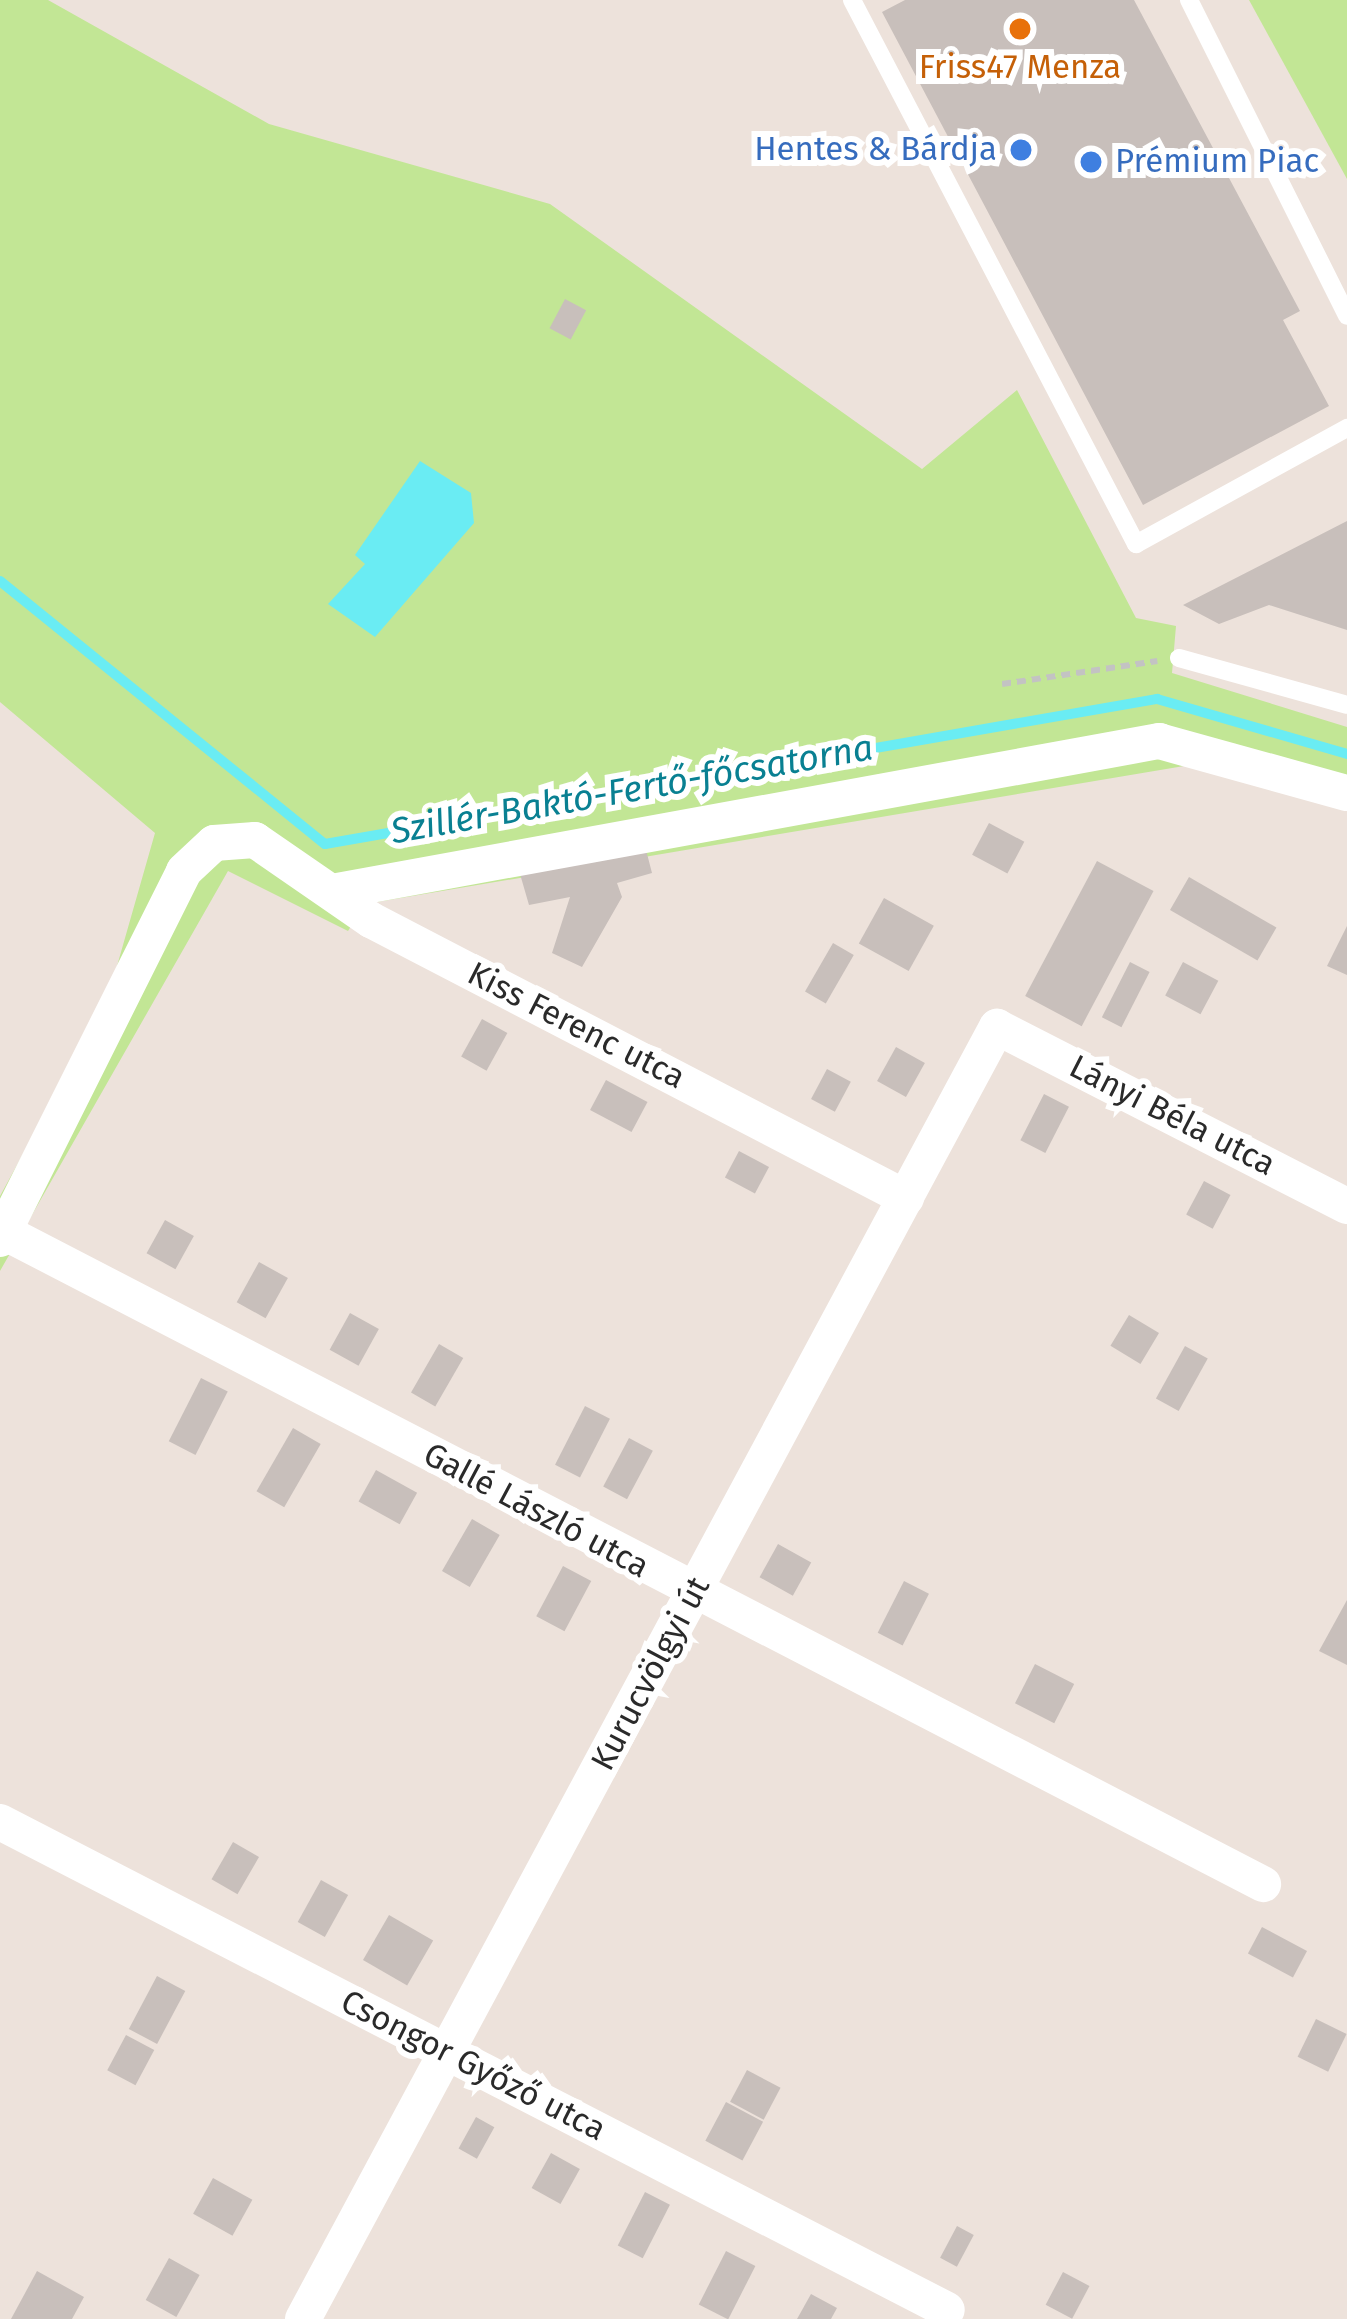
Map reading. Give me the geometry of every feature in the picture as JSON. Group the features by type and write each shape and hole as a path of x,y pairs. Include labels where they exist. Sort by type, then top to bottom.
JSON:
{"street":[{"path":"332,892 1159,741 1347,793"},
{"name":"Kiss Ferenc utca","path":"2,1235 184,871 214,844 255,840 332,892 906,1198"},
{"name":"Kurucvölgyi út","path":"303,2319 998,1027"},
{"name":"Lányi Béla utca","path":"998,1027 1347,1206"},
{"name":"Gallé László utca","path":"2,1235 1263,1885"},
{"name":"Csongor Győző utca","path":"0,1822 946,2310"}],"lane":[{"path":"853,0 1136,544 1347,428"},
{"path":"1189,0 1347,316"},
{"path":"1179,658 1347,705"}],"path":[{"path":"1002,684 1179,658"}],"green space":[{"path":"0,0 48,0 269,124 550,204 922,469 1017,390 1136,618 1176,626 1172,673 1347,727 1347,811 1190,765 365,904 348,931 228,871 0,1271 0,1196 107,1001 155,833 0,702"},
{"path":"1249,0 1347,0 1347,179"}],"water":[{"path":"420,461 471,493 474,523 375,637 328,604 365,564 355,555"}],"building":[{"name":"Prémium Piac","path":"905,0 1134,0 1300,311 1283,320 1329,406 1143,505 882,12"},
{"path":"565,299 586,310 571,339 550,328"},
{"path":"1347,521 1347,630 1269,605 1219,624 1183,605"},
{"path":"989,823 1024,842 1007,874 972,855"},
{"path":"645,846 652,873 617,883 622,897 582,967 552,953 570,897 529,905 520,874"},
{"path":"1097,861 1154,891 1082,1026 1025,996"},
{"path":"1189,877 1276,928 1257,960 1170,910"},
{"path":"884,898 934,926 909,971 859,943"},
{"path":"1347,926 1347,975 1327,966"},
{"path":"833,943 854,955 826,1003 805,991"},
{"path":"1130,962 1150,972 1121,1027 1102,1017"},
{"path":"1183,962 1218,981 1200,1014 1165,996"},
{"path":"482,1019 507,1033 487,1071 461,1057"},
{"path":"896,1047 925,1063 906,1097 877,1081"},
{"path":"827,1069 851,1082 835,1112 811,1099"},
{"path":"606,1080 647,1102 632,1132 590,1110"},
{"path":"1044,1094 1069,1107 1045,1153 1020,1140"},
{"path":"739,1151 769,1167 755,1193 725,1177"},
{"path":"1204,1181 1230,1195 1213,1229 1186,1215"},
{"path":"165,1220 194,1236 175,1269 147,1253"},
{"path":"259,1262 288,1278 266,1318 237,1302"},
{"path":"350,1313 379,1329 359,1366 330,1350"},
{"path":"1129,1315 1159,1333 1140,1364 1110,1346"},
{"path":"439,1344 463,1358 435,1406 411,1392"},
{"path":"1185,1346 1208,1359 1179,1411 1156,1398"},
{"path":"201,1378 228,1392 195,1455 169,1441"},
{"path":"585,1406 610,1419 580,1478 555,1465"},
{"path":"293,1428 321,1444 284,1507 256,1491"},
{"path":"629,1438 653,1451 627,1499 603,1487"},
{"path":"376,1470 417,1493 400,1524 359,1501"},
{"path":"472,1519 500,1535 470,1587 442,1571"},
{"path":"778,1544 811,1562 793,1596 760,1577"},
{"path":"563,1566 591,1581 564,1631 536,1616"},
{"path":"904,1581 929,1594 903,1645 878,1633"},
{"path":"1347,1600 1347,1665 1319,1651"},
{"path":"1035,1664 1074,1684 1054,1723 1015,1703"},
{"path":"233,1842 259,1857 237,1894 212,1879"},
{"path":"321,1880 348,1895 325,1937 298,1922"},
{"path":"389,1915 433,1940 407,1986 363,1960"},
{"path":"1262,1927 1307,1951 1293,1977 1248,1953"},
{"path":"157,1976 185,1991 157,2044 129,2029"},
{"path":"1316,2019 1347,2034 1328,2072 1298,2057"},
{"path":"126,2035 154,2050 135,2085 107,2070"},
{"path":"747,2070 781,2088 764,2120 730,2102"},
{"path":"726,2102 763,2122 742,2161 705,2141"},
{"path":"476,2117 494,2127 477,2159 459,2148"},
{"path":"551,2153 580,2169 560,2204 532,2188"},
{"path":"213,2178 252,2200 232,2236 193,2214"},
{"path":"645,2192 670,2205 643,2258 618,2245"},
{"path":"957,2226 974,2235 957,2267 940,2258"},
{"path":"726,2251 755,2266 728,2319 699,2304"},
{"path":"169,2258 200,2275 176,2317 146,2300"},
{"path":"37,2271 84,2297 72,2319 11,2319"},
{"path":"1063,2272 1089,2286 1072,2319 1046,2305"},
{"path":"811,2294 837,2308 831,2319 797,2319"}],"waterway":[{"name":"Szillér-Baktó-Fertő-főcsatorna","path":"0,581 325,844 1157,699 1347,754"}],"place":[{"name":"Friss47 Menza","path":"1020,29"},
{"name":"Hentes & Bárdja","path":"1021,150"},
{"name":"Prémium Piac","path":"1091,162"}]}
